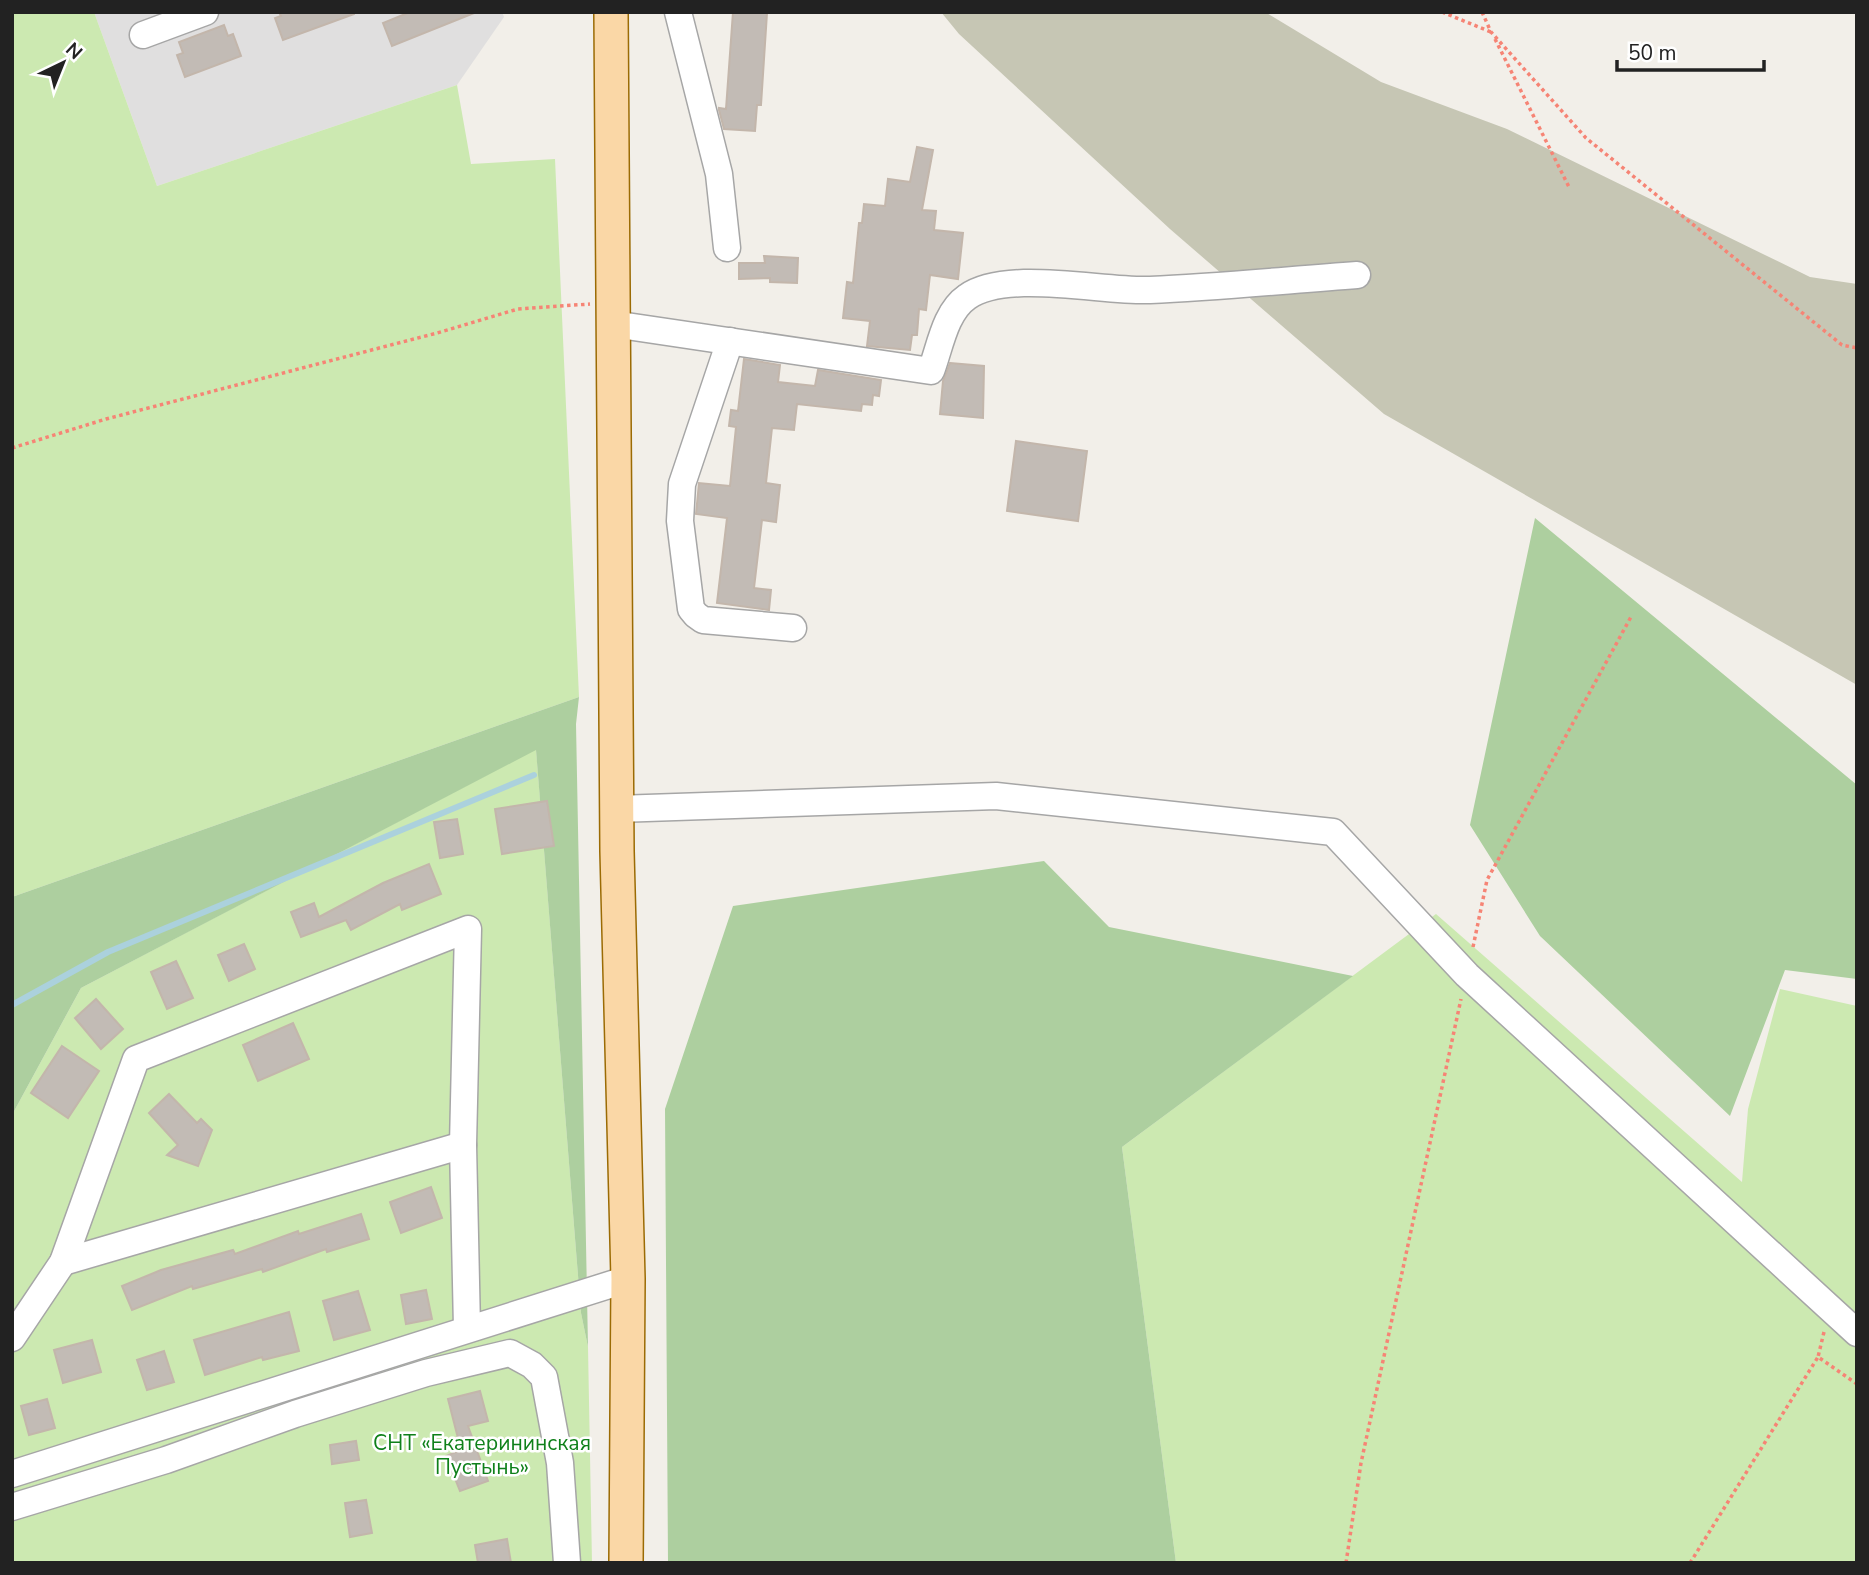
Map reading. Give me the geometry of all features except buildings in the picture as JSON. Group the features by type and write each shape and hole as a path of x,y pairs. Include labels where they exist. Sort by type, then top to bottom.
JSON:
{"main road":[{"path":"611,12 617,809 628,1279 626,1563"}],"street":[{"path":"143,35 205,12"},
{"path":"678,12 719,174 727,248"},
{"path":"613,314 730,341 931,372 953,309 968,295 989,287 1046,283 1147,290 1357,275"},
{"path":"730,341 682,484 680,521 691,609 703,620 793,628"},
{"path":"617,809 996,796 1334,832 1467,975 1857,1333"},
{"path":"12,1338 62,1262 136,1059 468,929 463,1145 467,1328"},
{"path":"62,1262 463,1145"},
{"path":"12,1474 628,1279"},
{"path":"12,1507 166,1460 295,1414 426,1373 510,1353 532,1365 544,1377 560,1463 567,1563"}],"path":[{"path":"1441,12 1491,32 1586,138 1842,345 1857,348"},
{"path":"1482,12 1569,187"},
{"path":"12,448 106,419 518,309 613,314"},
{"path":"1346,1563 1361,1462 1487,880 1632,615"},
{"path":"1690,1563 1818,1357 1830,1306"},
{"path":"1818,1357 1857,1384"}],"shaded area":[{"path":"94,12 502,12 504,17 457,85 157,186"},
{"path":"941,12 1265,12 1381,82 1507,129 1810,277 1857,284 1857,685 1384,414 1170,229 959,34"}],"green space":[{"path":"12,12 94,12 157,186 457,85 471,164 555,159 579,697 12,897"},
{"path":"1535,518 1857,785 1857,979 1785,970 1730,1116 1540,936 1470,825"},
{"path":"579,697 576,724 588,1347 581,1313 536,750 81,988 12,1115 12,897"},
{"name":"СНТ «Екатерининская Пустынь»","path":"536,749 581,1313 588,1347 592,1563 12,1563 12,1115 81,988"},
{"path":"1044,861 1109,927 1353,976 1122,1147 1176,1563 668,1563 665,1109 733,906"},
{"path":"1436,914 1742,1182 1748,1109 1780,989 1857,1006 1857,1563 1176,1563 1122,1147"}],"waterway":[{"path":"12,1005 108,952 534,775"}]}
